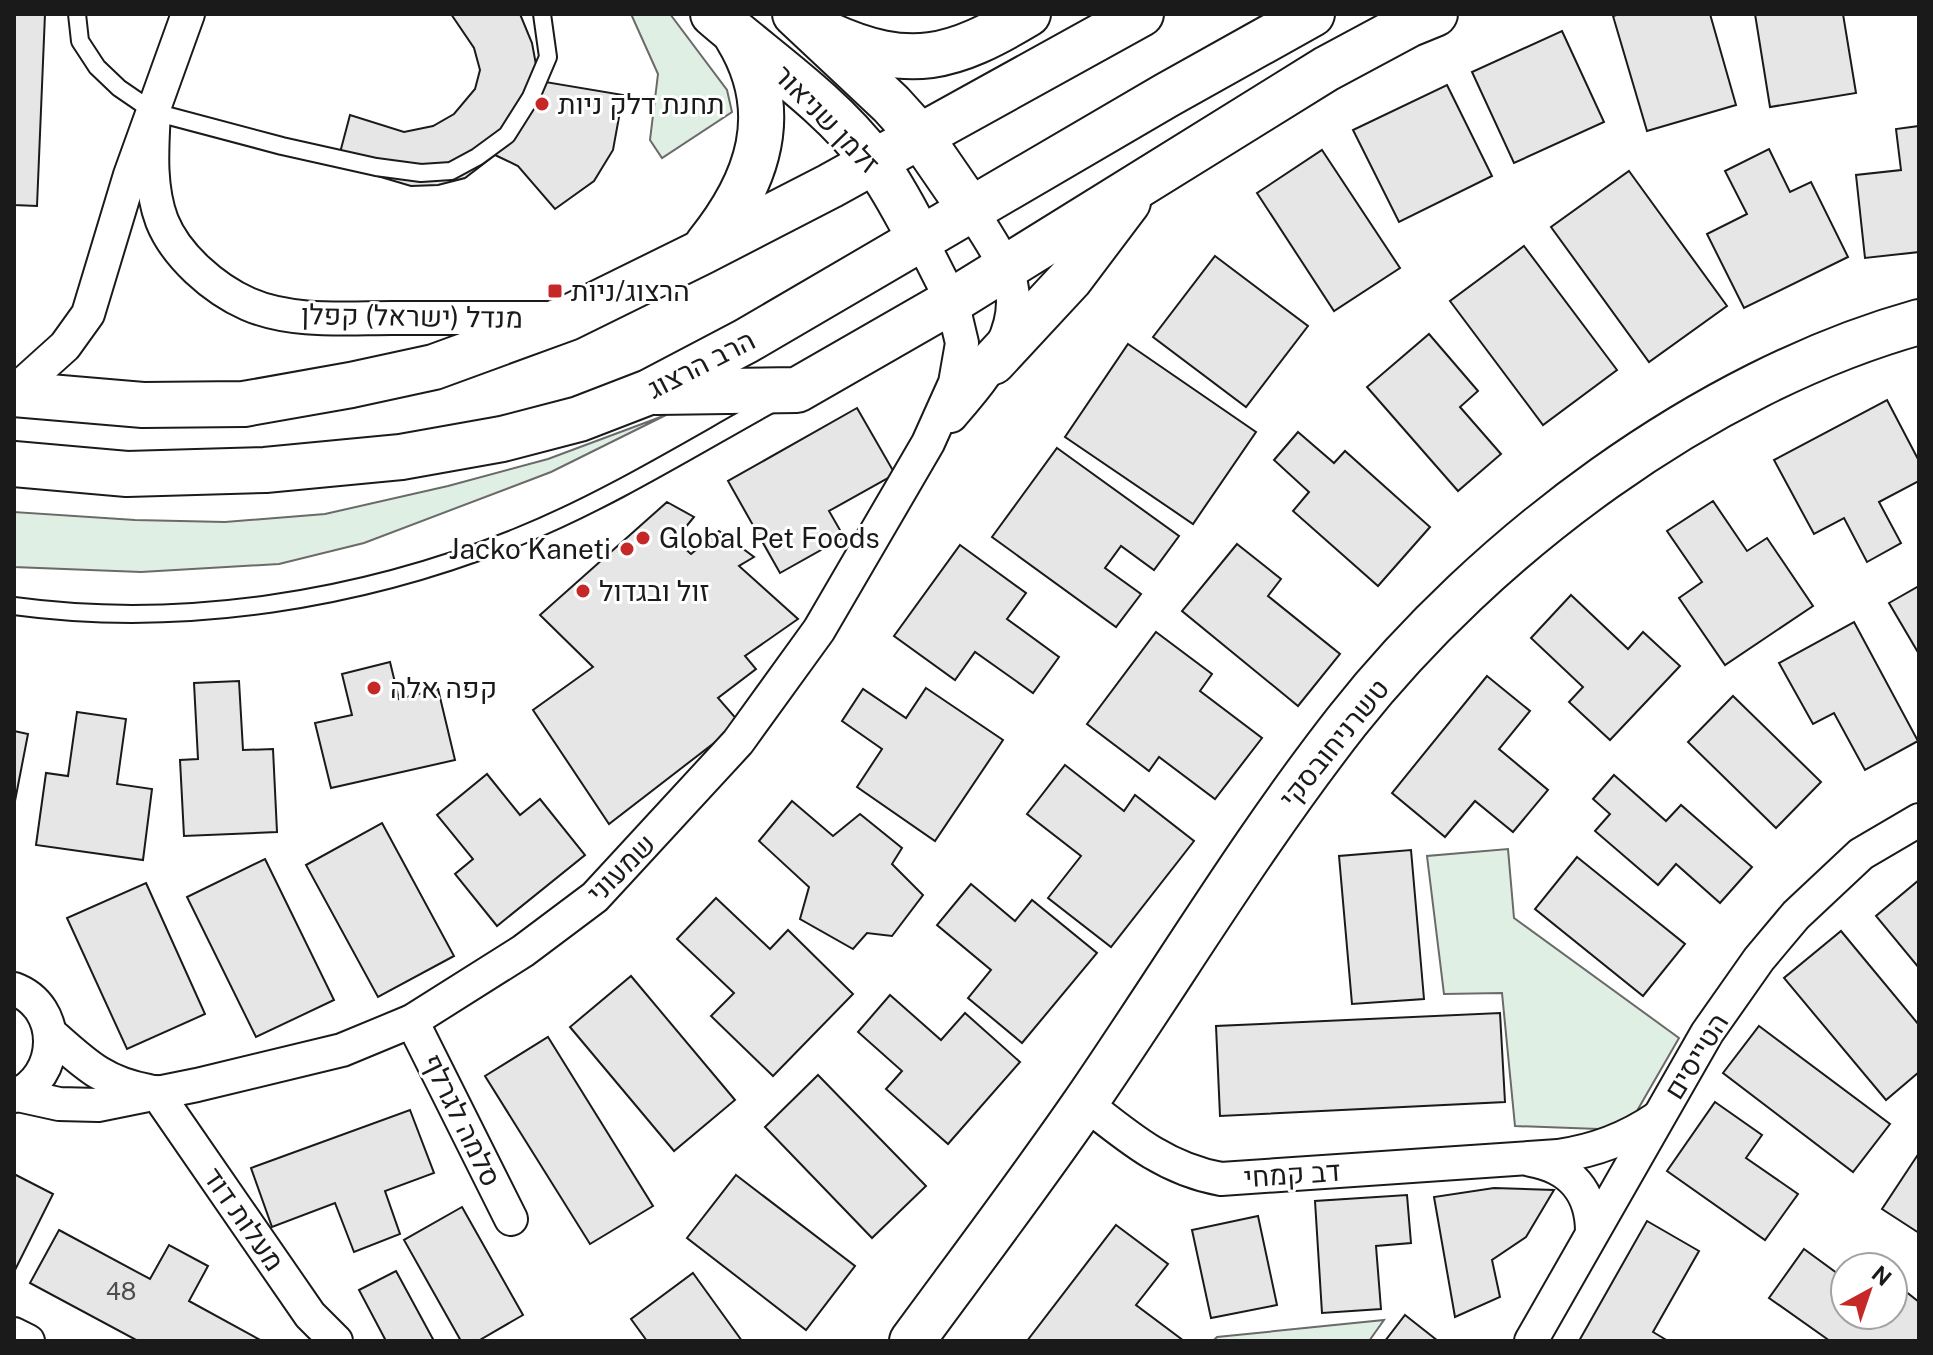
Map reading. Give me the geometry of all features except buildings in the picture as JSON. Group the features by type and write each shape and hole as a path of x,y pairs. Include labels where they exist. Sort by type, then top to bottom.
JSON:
{"main road":[{"path":"799,17 859,46 910,58 954,51 1028,14"},
{"path":"14,393 143,405 244,404 434,367 568,318 702,252 875,161 1141,14"},
{"name":"הרב הרצוג","path":"14,464 127,474 265,470 401,457 502,439 579,419 649,392 760,333 1312,14"},
{"path":"649,392 797,390 952,301 1326,69 1435,14"},
{"name":"זלמן שניאור","path":"799,17 891,104 920,136 971,210"},
{"path":"702,252 741,199 752,173 761,137 758,91 745,51 723,23"},
{"name":"זלמן שניאור","path":"723,23 786,74 875,161 921,240"},
{"path":"993,362 1070,279 1143,183"},
{"name":"טשרניחובסקי","path":"912,1341 1085,1103 1263,833 1349,718 1414,645 1490,569 1577,499 1658,444 1734,398 1830,351 1919,322"}],"street":[{"name":"מנדל (ישראל) קפלן","path":"14,393 65,346 88,314 130,175 188,14"},
{"name":"מנדל (ישראל) קפלן","path":"154,112 153,182 162,221 181,253 214,283 249,304 290,315 341,319 568,318"},
{"name":"שמעוני","path":"928,443 993,362 1011,324 1012,288 1006,268 971,210"},
{"name":"שמעוני","path":"16,1096 59,1104 98,1105 342,1050 412,1021 523,951 595,897 738,742 819,630 928,443 949,400 962,343 952,301 921,240"},
{"name":"הטייסים","path":"1531,1341 1707,1033 1759,959 1796,915 1861,854 1919,820"},
{"path":"14,989 34,1001 45,1015 51,1052 45,1069 34,1084 16,1096"},
{"name":"סלמה לגרלף","path":"412,1021 511,1219"},
{"name":"שמעוני","path":"50,1033 100,1075 124,1086 156,1092"},
{"name":"מעלות דוד","path":"156,1092 310,1315 336,1341"},
{"name":"דב קמחי","path":"1085,1103 1167,1163 1196,1175 1221,1179 1578,1153 1631,1134 1657,1118"},
{"path":"1521,1158 1543,1162 1560,1170 1580,1187 1588,1200 1592,1232"},
{"path":"14,1334 28,1341"}],"lane":[{"path":"77,14 80,41 97,67 119,88 154,112 282,146 376,167 421,173 451,171 507,135 531,97 548,57 542,14"},
{"path":"14,606 56,612 163,615 261,603 366,585 520,536 633,481 797,390"}],"green space":[{"path":"631,14 670,14 727,90 732,112 662,158 650,140 658,74"},
{"path":"666,415 551,472 364,543 279,564 141,572 14,567 14,512 225,522 325,514 548,459"},
{"path":"1508,849 1514,918 1679,1038 1626,1130 1515,1126 1502,993 1444,994 1427,856"},
{"path":"1384,1320 1369,1341 1213,1341 1217,1337"}],"place":[{"name":"תחנת דלק ניות","path":"542,104"},
{"name":"הרצוג/ניות","path":"555,291"},
{"name":"Global Pet Foods","path":"643,538"},
{"name":"Jacko Kaneti","path":"627,549"},
{"name":"זול ובגדול","path":"583,591"},
{"name":"קפה אלה","path":"374,688"}]}
